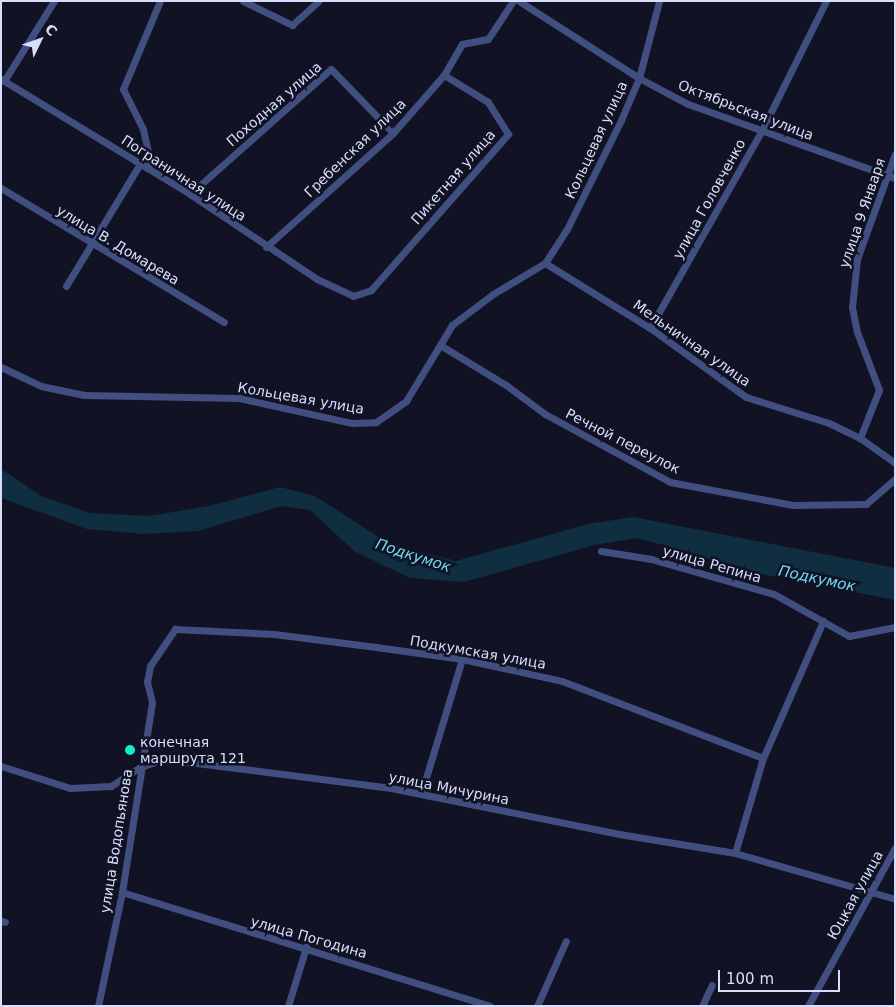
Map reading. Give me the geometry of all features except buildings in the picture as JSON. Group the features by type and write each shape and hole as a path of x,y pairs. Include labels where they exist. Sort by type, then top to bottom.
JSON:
{"street":[{"path":"2,80 54,1"},
{"path":"66,286 143,166 150,160 143,130 123,89 160,1"},
{"path":"243,1 292,25 319,1"},
{"name":"Гребенская улица","path":"266,248 393,133 444,75 462,44 488,39 513,1"},
{"name":"Октябрьская улица","path":"519,1 639,78 688,104 761,132 895,178"},
{"name":"Кольцевая улица","path":"1,367 41,386 84,395 239,398 352,423 376,422 406,402 452,325 493,294 545,263 598,169 639,78 659,1"},
{"name":"улица Головченко","path":"650,328 761,132 826,1"},
{"name":"Походная улица","path":"190,194 331,69 393,133"},
{"name":"Пикетная улица","path":"353,296 371,290 508,134 488,102 444,75"},
{"name":"Пограничная улица","path":"2,80 190,194 266,248 317,279 353,296"},
{"name":"улица 9 Января","path":"860,438 879,390 857,332 852,307 853,275 886,175 895,154"},
{"name":"улица В. Домарева","path":"1,188 92,245 224,322"},
{"name":"Мельничная улица","path":"545,263 650,328 746,397 829,423 860,438"},
{"name":"Речной переулок","path":"440,345 506,385 545,414 670,482 793,505 866,504 895,479"},
{"path":"860,438 895,463"},
{"name":"улица Репина","path":"601,551 651,559 774,594 849,636 895,627"},
{"path":"735,854 763,758 823,621"},
{"name":"Подкумская улица","path":"176,629 274,634 462,659 562,680 763,758"},
{"name":"улица Водопьянова","path":"98,1006 122,892 140,767 152,702 147,682 150,666 176,629"},
{"path":"421,794 462,659"},
{"name":"улица Мичурина","path":"1,766 70,788 111,786 140,767 165,759 421,794 619,834 735,854 871,891 895,900"},
{"name":"Юцкая улица","path":"808,1006 895,848"},
{"name":"улица Погодина","path":"122,892 306,947 490,1006"},
{"path":"537,1006 566,941"},
{"path":"288,1006 306,947"},
{"path":"702,1006 712,985"}],"water":[{"name":"Подкумок","path":"1,469 41,496 90,513 149,516 209,506 280,487 315,496 388,543 456,561 588,524 633,517 895,568 895,600 766,575 638,538 594,545 464,582 410,578 354,551 310,510 281,506 198,531 143,534 87,529 1,498"}],"place":[{"name":"конечная маршрута 121","path":"130,750"}]}
